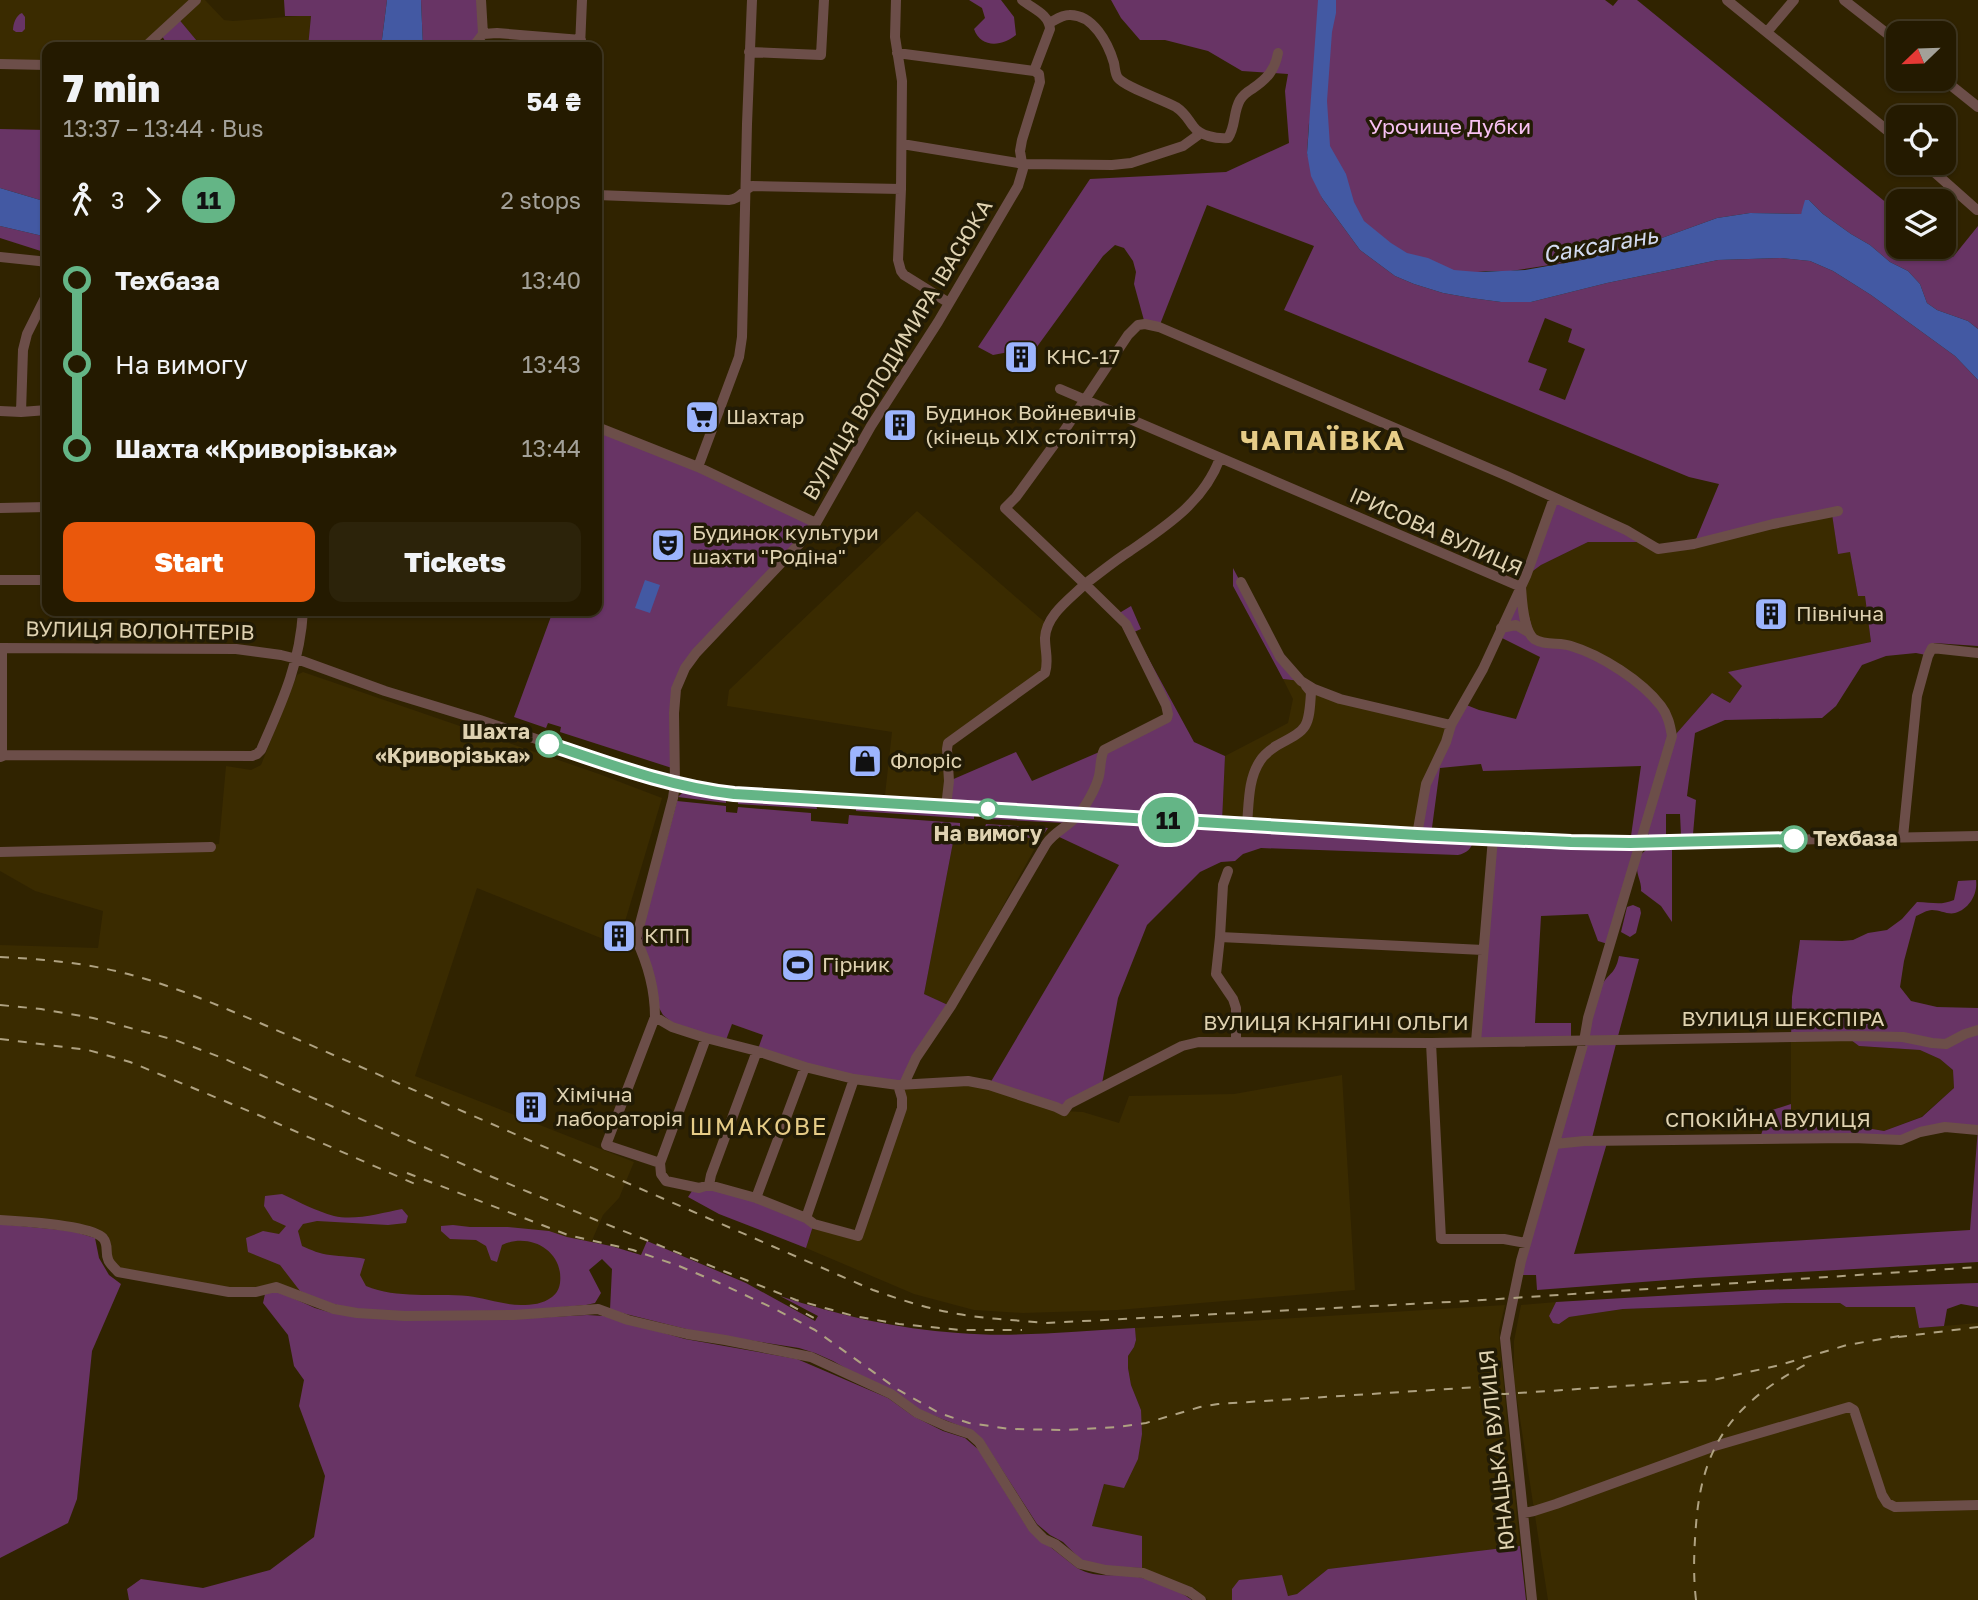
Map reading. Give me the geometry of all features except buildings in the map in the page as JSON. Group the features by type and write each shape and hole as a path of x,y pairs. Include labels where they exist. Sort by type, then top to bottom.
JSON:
{"street":[{"path":"150,42 196,0"},
{"path":"477,42 483,34 481,0"},
{"path":"580,42 582,0"},
{"path":"698,467 739,357 742,337 752,0"},
{"path":"750,52 821,55 824,0"},
{"path":"896,0 897,53 902,81 898,260 904,275 949,303"},
{"path":"1022,0 1041,13 1049,23 1070,15 1078,16 1092,25 1100,33 1108,49 1118,78 1181,110 1201,133 1221,138 1228,138 1232,132 1240,99 1270,75 1278,53"},
{"path":"1727,0 1886,129"},
{"path":"1767,32 1794,0"},
{"path":"1844,0 1886,33"},
{"name":"ВУЛИЦЯ ВОЛОДИМИРА ІВАСЮКА","path":"654,1017 655,996 636,939 675,784 676,689 685,668 696,653 816,523 871,426 949,303 1018,186 1024,164 1020,151 1021,140 1040,82 1039,74 1034,71 1049,23"},
{"path":"483,34 497,33 565,42"},
{"path":"897,53 1034,71"},
{"path":"0,64 42,65"},
{"path":"1956,89 1978,107"},
{"path":"902,144 1024,164 1112,165 1131,163 1183,146 1201,133"},
{"path":"1938,175 1977,209"},
{"path":"602,195 729,200 736,199 752,186 901,189"},
{"path":"0,257 42,262"},
{"path":"21,412 23,350 27,334 42,304"},
{"path":"706,1038 660,1163 661,1174 666,1181 699,1188 709,1185 756,1198 806,1218 814,1224 858,1236 902,1108 901,1084 916,1058 951,1006 1054,833 1079,815 1098,779 1104,750 1163,720 1168,714 1126,624 1005,508 1024,486 1133,329 1145,324 1159,327 1507,476 1626,530 1658,549 1694,544 1838,510"},
{"name":"ІРИСОВА ВУЛИЦЯ","path":"1060,389 1521,587 1528,632"},
{"path":"0,411 42,410"},
{"path":"602,429 698,467 816,523"},
{"path":"946,807 949,780 948,743 1045,673 1045,636 1048,625 1065,603 1085,584 1186,509 1203,491 1220,458"},
{"path":"1417,835 1426,784 1451,725 1483,669 1521,587 1554,498"},
{"path":"0,508 42,507"},
{"path":"0,580 42,580"},
{"path":"1241,582 1280,657 1311,692 1306,726 1302,732 1271,750 1258,763 1252,777 1247,824"},
{"path":"1,648 1,756 251,756 261,750 286,693 297,659 302,616"},
{"path":"1501,628 1516,625 1535,639 1571,645 1622,671 1655,699 1667,714 1672,736 1640,842"},
{"name":"ВУЛИЦЯ ВОЛОНТЕРІВ","path":"1,648 260,651 297,659 385,691 675,784 734,794 1571,842 1978,836"},
{"path":"1903,837 1917,696 1928,656 1932,648 1978,653"},
{"path":"1301,681 1340,699 1451,725"},
{"path":"1476,1042 1493,838"},
{"name":"ЮНАЦЬКА ВУЛИЦЯ","path":"1532,1600 1505,1338 1526,1243 1640,842"},
{"path":"0,852 211,847"},
{"path":"1228,871 1223,885 1216,974 1236,1008 1236,1042"},
{"path":"1220,937 1483,950"},
{"path":"660,1163 606,1145 654,1017 672,1027 805,1067 854,1079 901,1084"},
{"name":"ВУЛИЦЯ ШЕКСПІРА","path":"1584,1041 1856,1035 1945,1044 1978,1030"},
{"name":"ВУЛИЦЯ КНЯГИНІ ОЛЬГИ","path":"901,1084 968,1081 989,1085 1063,1111 1069,1104 1182,1046 1199,1042 1584,1041"},
{"path":"1431,1043 1441,1239 1526,1243"},
{"path":"709,1185 757,1051"},
{"path":"756,1198 805,1067"},
{"path":"806,1218 854,1079"},
{"name":"СПОКІЙНА ВУЛИЦЯ","path":"1555,1144 1584,1141 1853,1138 1901,1140 1920,1132 1945,1127 1978,1130"},
{"path":"0,1220 73,1228 100,1235 106,1242 108,1261 118,1272 218,1291 256,1292 276,1287 334,1309 405,1316 514,1315 598,1309 628,1320 687,1334 811,1357 891,1394 917,1413 970,1434 979,1442 1033,1528 1080,1564 1106,1570 1143,1573 1190,1592 1200,1600"},
{"path":"1524,1513 1715,1446 1849,1407 1854,1410 1887,1503 1895,1507 1978,1505"}],"shaded area":[{"path":"0,0 205,0 224,20 311,15 308,42 198,42 177,17 150,42 42,42 42,65 0,64"},
{"path":"917,511 1048,625 1047,666 953,739 946,807 884,804 892,732 727,706 729,690"},
{"path":"1832,513 1838,553 1850,551 1858,596 1865,596 1871,642 1729,672 1742,686 1730,703 1712,693 1676,734 1535,639 1522,605 1526,576 1541,565 1588,542 1647,542 1658,549"},
{"path":"303,672 662,798 618,945 477,888 415,1076 634,1162 619,1198 603,1215 561,1312 514,1315 317,1304 256,1292 118,1272 100,1235 0,1220 0,945 98,948 103,911 35,891 0,871 0,851 219,844 226,766 251,770 261,765 297,675"},
{"path":"1283,679 1301,681 1314,689 1451,725 1417,835 1222,823 1225,756 1288,723 1293,699"},
{"path":"960,830 1040,839 948,1005 924,994 955,832"},
{"path":"1851,1040 1859,1046 1920,1050 1940,1059 1953,1070 1954,1088 1921,1117 1884,1131 1791,1115 1791,1041"},
{"path":"1342,1075 1355,1290 1118,1310 1023,1313 974,1310 914,1294 806,1248 813,1226 857,1240 905,1107 902,1088 968,1081 1064,1111 1083,1112 1119,1123 1129,1096 1234,1094"},
{"path":"1556,1302 1549,1316 1559,1324 1568,1317 1623,1309 1787,1303 1840,1303 1846,1307 1915,1307 1919,1328 1978,1323 1978,1600 1548,1600 1514,1380 1514,1341 1521,1305"},
{"path":"1505,1305 1499,1330 1500,1348 1520,1546 1328,1569 1297,1594 1287,1596 1232,1589 1232,1600 1208,1600 1194,1588 1142,1568 1092,1526 1104,1484 1141,1410 1131,1385 1128,1368 1128,1356 1136,1340 1135,1328"}],"green space":[{"path":"284,0 387,0 382,42 308,42 311,16 285,16"},
{"path":"421,0 481,0 482,28 475,42 423,42"},
{"path":"969,0 1001,0 1014,17 1016,35 1005,42 993,44 982,40 974,29 985,18 982,8"},
{"name":"Урочище Дубки","path":"1111,0 1605,0 1613,6 1618,0 1637,0 1886,202 1886,259 1823,214 1809,200 1801,214 1750,213 1717,218 1659,239 1582,260 1511,271 1439,277 1353,218 1309,123 1307,153 1322,198 1360,250 1395,276 1443,293 1471,298 1531,302 1718,260 1781,258 1810,261 1833,271 1871,295 1955,356 1978,380 1978,646 1934,643 1926,655 1916,653 1886,656 1862,665 1836,706 1822,718 1725,720 1695,733 1687,796 1696,800 1693,834 1681,835 1680,814 1666,814 1666,835 1649,835 1647,827 1676,734 1712,693 1730,703 1742,686 1728,672 1871,642 1865,596 1858,596 1850,552 1838,554 1832,514 1694,544 1719,484 1689,477 1284,310 1314,246 1207,205 1159,327 1145,324 1134,284 1136,272 1133,261 1124,248 1115,245 1103,256 1031,355 1014,351 993,355 978,347 1090,179 1226,172 1289,143 1285,91 1288,74 1242,71 1208,51 1165,40 1140,40 1121,18","holes":["1545,318 1572,329 1568,342 1585,349 1565,400 1539,390 1547,369 1528,362"]},
{"path":"22,13 25,17 25,29 16,32 13,30 14,23"},
{"path":"177,17 198,42 166,42 160,33"},
{"path":"0,129 42,130 42,201 0,188"},
{"path":"0,226 42,236 42,251 0,238"},
{"path":"1978,226 1978,329 1968,321 1937,310 1927,303 1920,284 1908,271 1886,259 1956,259 1956,253"},
{"path":"602,429 816,523 696,653 676,689 675,769 560,732 561,727 548,723 546,728 514,717 551,616 602,616"},
{"path":"1554,498 1647,542 1588,542 1541,565 1526,576"},
{"path":"1233,568 1280,657 1301,681 1283,679 1233,586"},
{"path":"1521,587 1535,639 1604,660 1655,699 1672,736 1611,945 1598,941 1588,914 1541,916 1535,1023 1571,1023 1571,1042 1476,1042 1493,838 1630,843 1641,766 1483,771 1481,764 1440,768 1431,835 1474,840 1464,853 1458,855 1261,848 1243,854 1235,861 1221,862 1200,872 1147,925 1118,998 1101,1089 1064,1111 989,1085 1119,865 1055,835 1078,816 946,807 949,781 1016,752 1032,781 1104,750 1168,714 1116,615 1131,606 1141,629 1134,632 1194,742 1225,756 1222,822 1417,835 1421,807 1464,704 1516,719 1540,657 1498,636"},
{"path":"684,791 726,798 726,803 678,797"},
{"path":"738,798 814,802 817,809 738,804"},
{"name":"Гірник","path":"677,801 726,806 726,812 737,813 738,807 811,813 811,821 848,824 849,815 960,823 960,830 955,832 924,994 948,1005 902,1081 855,1078 758,1049 763,1035 732,1024 726,1040 674,1024 663,1015 658,1006 658,995 642,939"},
{"path":"856,803 974,812 974,819 856,811"},
{"path":"994,812 1066,817 1067,820 1064,823 989,819"},
{"path":"986,824 1048,828 1040,839 983,833"},
{"path":"1672,845 1672,922 1661,906 1641,891 1637,868 1640,856 1648,849"},
{"path":"1976,880 1972,900 1960,911 1950,913 1930,910 1916,916 1900,987 1911,1001 1937,1007 1978,1008 1978,1128 1901,1137 1761,1135 1769,1111 1791,1104 1791,1115 1884,1131 1922,1117 1954,1088 1953,1070 1940,1059 1920,1050 1859,1046 1851,1040 1791,1041 1792,997 1800,940 1853,940 1868,933 1887,930 1902,919 1917,902 1949,902 1954,900 1958,881"},
{"path":"1633,905 1640,908 1641,913 1636,933 1630,937 1621,932 1627,907"},
{"path":"1619,956 1639,959 1618,1036 1588,1037 1599,991 1614,970"},
{"path":"1586,1043 1616,1044 1592,1138 1558,1140"},
{"path":"1978,1128 1978,1262 1537,1290 1536,1275 1521,1275 1556,1147 1607,1143 1574,1254 1970,1230"},
{"path":"694,1188 740,1195 813,1226 806,1248 719,1214 688,1197"},
{"path":"282,1194 321,1212 342,1217 368,1216 402,1209 408,1216 406,1223 388,1225 317,1221 303,1224 298,1231 302,1246 309,1249 365,1259 360,1275 366,1286 390,1293 468,1296 521,1305 537,1304 549,1299 558,1289 560,1271 551,1253 543,1247 523,1241 502,1245 497,1262 491,1260 486,1246 476,1240 450,1239 441,1231 441,1226 453,1225 508,1227 549,1231 641,1255 647,1241 746,1283 815,1321 818,1316 780,1296 868,1320 935,1331 1002,1335 1135,1328 1136,1340 1128,1356 1128,1368 1131,1385 1141,1410 1142,1434 1138,1459 1124,1488 1104,1484 1092,1526 1142,1536 1142,1568 1112,1567 1082,1561 1063,1542 1037,1524 984,1442 973,1431 919,1410 833,1361 799,1348 698,1332 610,1310 612,1269 602,1259 589,1270 601,1293 595,1303 586,1305 518,1311 394,1312 355,1309 320,1301 300,1291 280,1265 248,1252 246,1238 263,1231 279,1234 286,1226 273,1220 264,1206 265,1196"},
{"path":"0,1224 72,1231 95,1238 99,1258 109,1275 121,1284 92,1351 77,1499 68,1523 0,1558"},
{"path":"1978,1283 1978,1307 1961,1304 1947,1309 1944,1326 1919,1328 1915,1307 1846,1307 1840,1303 1623,1309 1569,1317 1559,1324 1553,1323 1549,1316 1556,1302 1760,1290"},
{"path":"277,1291 332,1313 514,1319 604,1316 685,1339 797,1359 888,1398 913,1416 943,1431 965,1438 979,1450 1029,1530 1077,1568 1094,1574 1125,1575 1151,1580 1192,1600 129,1600 127,1589 141,1579 203,1588 270,1570 314,1537 325,1476 299,1406 304,1380 294,1366 288,1335 263,1303 265,1294"},
{"path":"1520,1546 1526,1600 1232,1600 1232,1589 1239,1580 1282,1575 1288,1596 1297,1594 1328,1569"}],"water":[{"path":"387,0 421,0 423,42 382,42"},
{"path":"1318,0 1336,0 1327,101 1330,146 1346,174 1354,202 1364,221 1407,253 1428,258 1454,270 1525,270 1582,260 1659,239 1717,218 1750,213 1801,214 1805,200 1809,200 1823,214 1870,245 1890,262 1908,271 1920,284 1927,303 1937,310 1968,321 1978,329 1978,380 1955,356 1871,295 1833,271 1810,261 1781,258 1718,260 1531,302 1471,298 1414,284 1395,276 1360,250 1322,198 1311,176 1307,153"},
{"path":"0,188 42,201 42,236 0,226"},
{"path":"645,580 660,585 650,613 635,608"}],"railway":[{"path":"0,957 96,967 179,990 873,1290 936,1310 958,1314 1046,1323 1468,1301 1978,1267"},
{"path":"0,1005 93,1018 175,1040 225,1059 485,1174 796,1300 854,1316 899,1324 961,1330 1022,1330"},
{"path":"0,1039 88,1050 130,1062 415,1184"},
{"path":"407,1173 568,1235 633,1250 717,1282 815,1330 897,1389 939,1413 969,1423 1010,1429 1118,1427 1146,1423 1218,1404 1493,1386"},
{"path":"790,1305 814,1318"},
{"path":"1898,1337 1978,1327"},
{"path":"1482,1393 1504,1394 1713,1380 1780,1365 1847,1345 1905,1335"},
{"path":"1696,1600 1694,1562 1699,1496 1714,1449 1741,1411 1780,1379 1805,1365"}],"bus line":[{"name":"11","path":"549,744 675,784 734,794 1571,842 1794,839"}],"place":[{"name":"КНС-17","path":"1021,357"},
{"name":"Шахтар","path":"702,417"},
{"name":"Будинок Войневичів (кінець ХІХ століття)","path":"900,425"},
{"name":"Будинок культури шахти \"Родіна\"","path":"668,545"},
{"name":"Північна","path":"1771,614"},
{"name":"Шахта «Криворізька»","path":"549,744"},
{"name":"Флоріс","path":"865,761"},
{"name":"На вимогу","path":"988,809"},
{"name":"Техбаза","path":"1794,839"},
{"name":"КПП","path":"619,936"},
{"name":"Гірник","path":"798,965"},
{"name":"Хімічна лабораторія","path":"531,1107"}],"district":[{"name":"ЧАПАЇВКА","path":"1323,440"},
{"name":"ШМАКОВЕ","path":"759,1127"}],"water label":[{"name":"Саксагань","path":"1600,245"}]}
